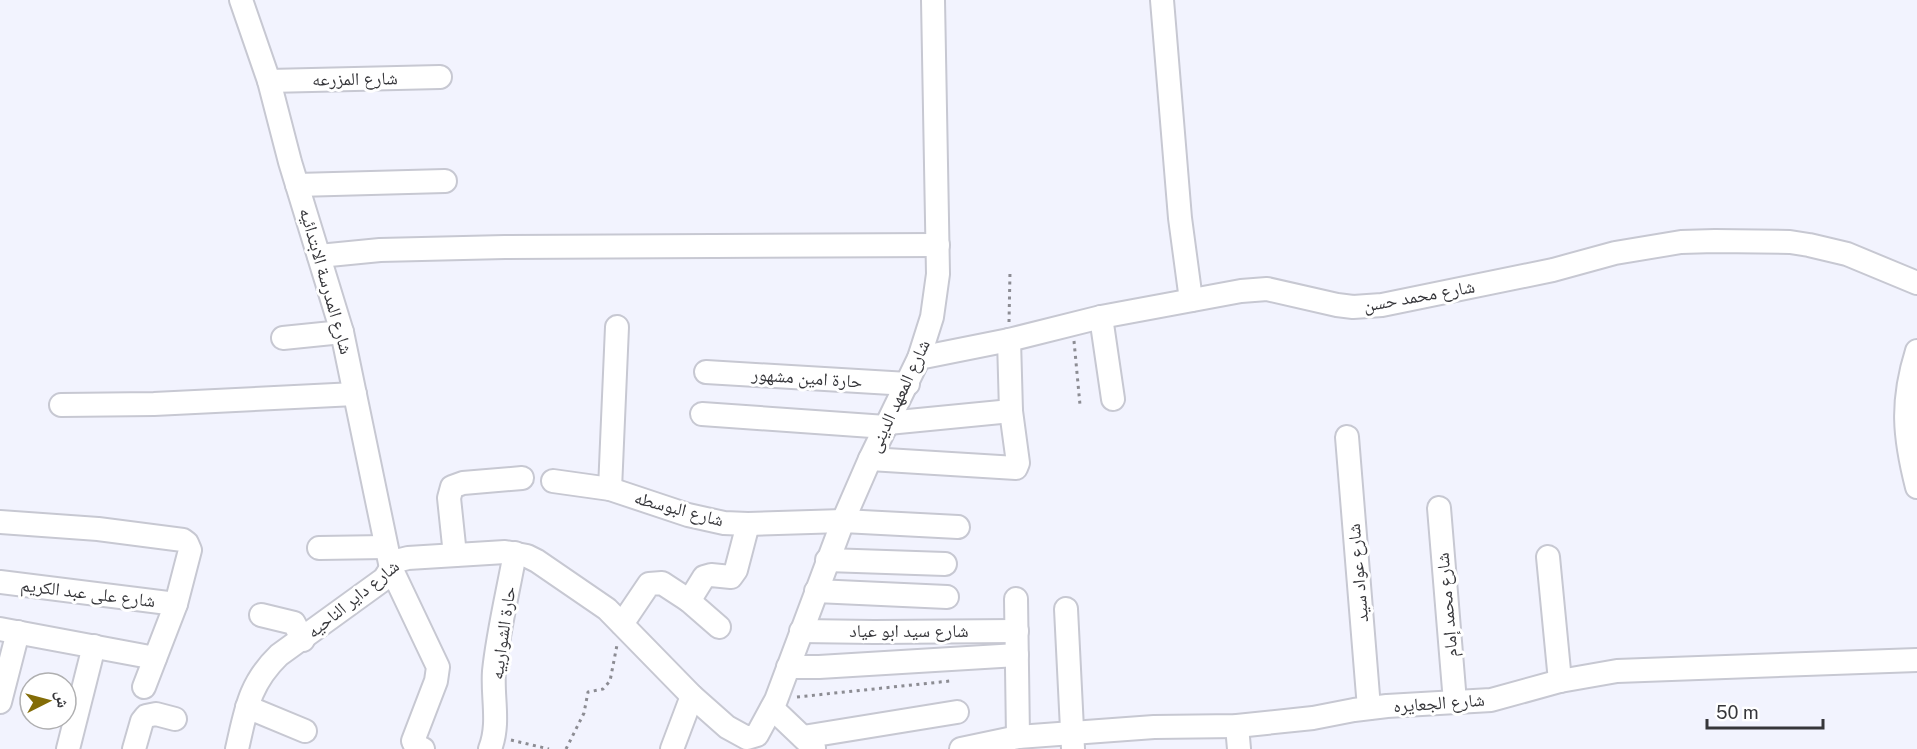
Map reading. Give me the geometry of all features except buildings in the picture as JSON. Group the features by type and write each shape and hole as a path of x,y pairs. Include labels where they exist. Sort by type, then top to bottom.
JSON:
{"street":[{"name":"شارع المدرسة الابتدائيه","path":"240,0 269,81 297,185 342,332 389,557 438,667 436,681 413,741 415,745 423,749"},
{"name":"شارع المعهد الدينى","path":"757,735 774,704 843,521 919,358 932,317 936,295 938,245 933,0"},
{"path":"1162,0 1180,218 1191,300"},
{"name":"شارع المزرعه","path":"269,81 440,77"},
{"path":"297,185 445,181"},
{"name":"شارع محمد حسن","path":"919,358 1009,340 1101,317 1241,291 1280,290 1353,307 1382,305 1553,270 1637,249 1682,242 1790,242 1819,247 1846,254 1917,283"},
{"path":"319,256 380,250 504,247 938,245"},
{"path":"1101,317 1113,399"},
{"path":"610,489 617,327"},
{"path":"283,338 342,332"},
{"path":"870,459 1016,468 1018,463 1011,411 1009,340"},
{"path":"1917,351 1908,379 1905,403 1906,430 1917,487"},
{"name":"حارة امين مشهور","path":"706,372 908,384"},
{"path":"61,405 154,404 355,394"},
{"path":"702,414 887,425 1011,411"},
{"name":"شارع عواد سيد","path":"1347,437 1369,708"},
{"path":"455,555 449,498 452,487 463,483 522,478"},
{"name":"شارع البوسطه","path":"553,481 610,489 706,520 748,524 843,521 957,527"},
{"name":"شارع محمد إمام","path":"1439,508 1455,702"},
{"path":"0,522 98,529 183,540 189,546 190,550 176,604 144,687"},
{"path":"688,600 704,577 711,575 726,578 734,574 748,524"},
{"path":"319,548 389,557"},
{"name":"شارع داير الناحيه","path":"389,557 393,564 400,559 455,555 515,553 527,556 548,567 607,609 692,696 727,727 747,738 757,735"},
{"name":"حارة الشواربيه","path":"492,743 496,706 494,673 515,553"},
{"name":"شارع داير الناحيه","path":"237,749 247,707 254,687 265,668 279,655 303,640 384,579 389,557"},
{"path":"1548,557 1560,681"},
{"path":"827,560 945,564"},
{"name":"شارع على عبد الكريم","path":"0,582 176,604"},
{"path":"624,626 649,584 662,584 688,600 719,627"},
{"path":"816,591 947,597"},
{"path":"1017,599 1018,737"},
{"path":"1066,609 1072,741"},
{"path":"261,615 294,623 303,640"},
{"path":"0,702 9,630 155,658"},
{"name":"شارع سيد ابو عياد","path":"801,631 1017,631"},
{"path":"68,749 94,646"},
{"path":"788,667 1017,655"},
{"name":"شارع الجعايره","path":"972,747 1018,737 1072,741 1128,739 1313,718 1369,708 1491,700 1560,681 1617,671 1917,660"},
{"path":"672,749 692,696"},
{"path":"774,704 809,743 957,712"},
{"path":"247,707 305,731"},
{"path":"134,749 142,721 146,716 156,714 175,719"},
{"path":"1237,726 1239,749"}],"path":[{"path":"1009,340 1010,273"},
{"path":"1073,324 1080,405"},
{"path":"566,749 584,713 588,692 603,688 610,681 618,642 624,626"},
{"path":"774,704 950,681"},
{"path":"492,743 549,749"}]}
